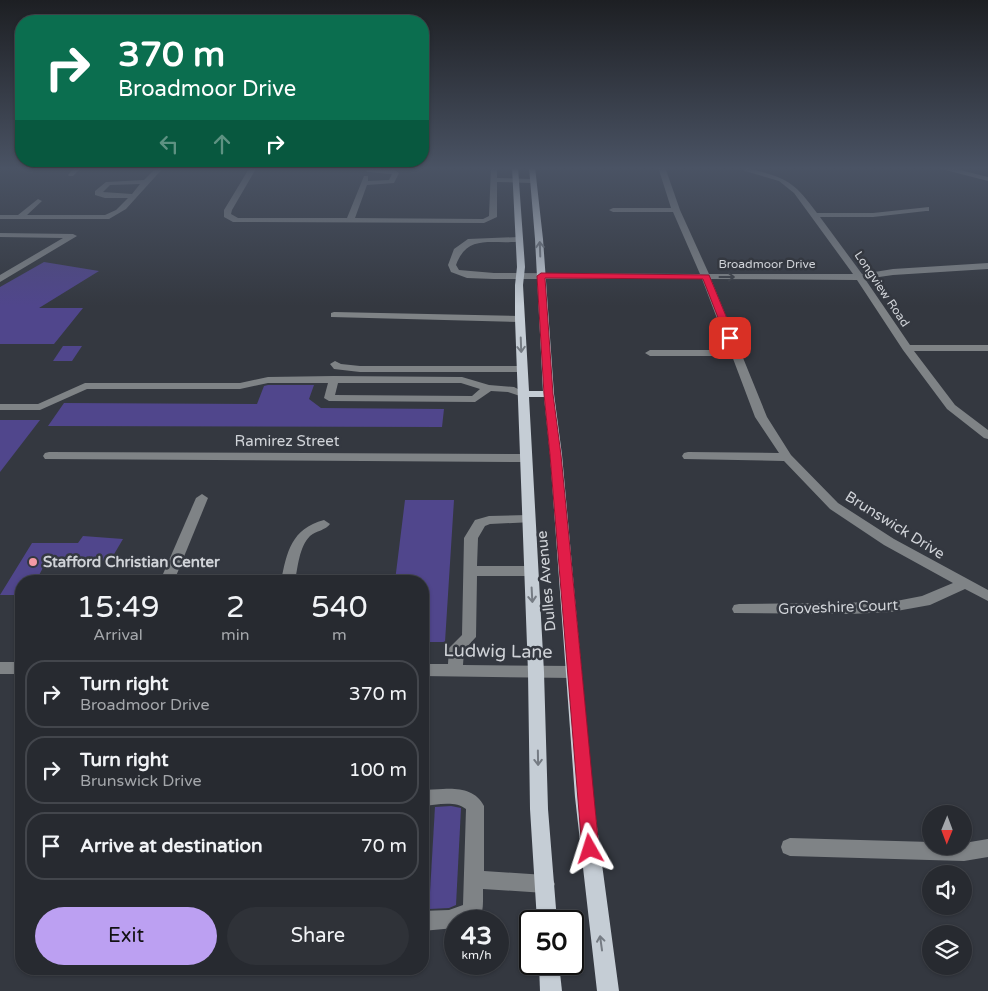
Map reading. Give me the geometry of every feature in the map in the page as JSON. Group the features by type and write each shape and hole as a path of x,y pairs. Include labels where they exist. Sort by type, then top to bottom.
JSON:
{"main road":[{"name":"Dulles Avenue","path":"517,213 521,271 520,319 525,458 536,672 539,809 546,910"},
{"name":"Dulles Avenue","path":"537,213 548,394 556,455 590,844 608,991"},
{"path":"523,394 548,394"},
{"path":"550,975 551,991"}],"street":[{"path":"20,217 24,213"},
{"path":"0,217 106,217 119,213"},
{"path":"227,213 230,218 236,220 484,221 493,217 493,213"},
{"path":"351,220 353,213"},
{"name":"Brunswick Drive","path":"677,213 704,272 761,417 787,457 834,506 889,542 988,596"},
{"path":"814,215 873,216 897,213"},
{"name":"Longview Road","path":"814,215 860,277 907,348 951,407 988,436"},
{"path":"0,234 73,236 0,280"},
{"name":"Broadmoor Drive","path":"519,239 471,241 457,251 452,265 455,272 467,275 521,271 704,272 860,277 892,272 988,266"},
{"name":"Broadmoor Drive","path":"704,272 854,269 892,272"},
{"path":"334,315 520,319"},
{"path":"907,348 988,348"},
{"path":"650,353 736,353"},
{"path":"335,364 338,367 360,369 522,369"},
{"path":"334,379 329,398 475,399 488,388"},
{"path":"0,408 40,407 85,386 240,386 268,380 462,380 488,388 510,389 523,394"},
{"name":"Ramirez Street","path":"49,456 525,458"},
{"path":"688,456 787,457"},
{"path":"170,575 202,498"},
{"path":"455,671 457,648 468,637 471,538 480,523 489,520 528,519"},
{"path":"289,575 296,548 302,536 313,527 324,524"},
{"path":"470,571 531,571"},
{"name":"Groveshire Court","path":"739,609 891,607 925,601 964,584"},
{"path":"0,668 15,668"},
{"name":"Ludwig Lane","path":"429,670 574,672"},
{"path":"429,798 463,797 472,802 474,806 473,910 462,918 429,922"},
{"path":"790,847 964,852 988,848"},
{"path":"474,879 544,884"}],"building":[{"path":"44,262 99,271 39,308 83,308 54,344 0,344 0,287"},
{"path":"63,346 82,346 72,361 53,361"},
{"path":"314,385 309,399 321,408 444,409 442,427 48,426 64,403 257,404 264,386"},
{"path":"0,420 40,420 0,472"},
{"path":"405,500 454,500 445,642 429,642 429,575 396,575"},
{"path":"83,536 123,539 110,561 48,558 39,575 15,575 15,595 0,595 32,543 78,543"},
{"path":"451,806 461,808 456,905 449,908 429,909 435,807"}],"place":[{"name":"Stafford Christian Center","path":"33,562"}],"route":[{"path":"590,849 556,455 548,394 541,276 706,277 730,338"}]}
